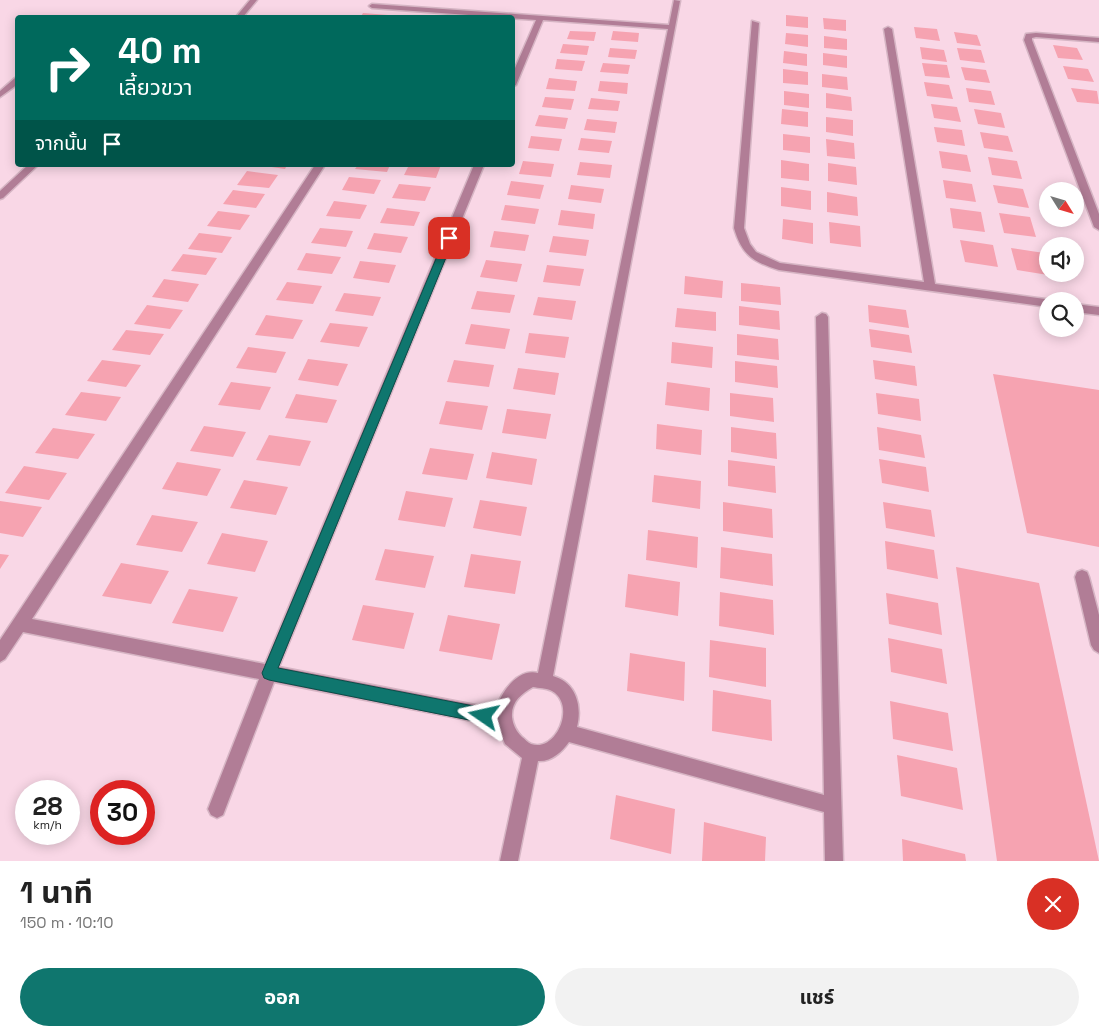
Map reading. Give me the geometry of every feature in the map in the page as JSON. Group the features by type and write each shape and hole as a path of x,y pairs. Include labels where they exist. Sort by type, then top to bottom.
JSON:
{"street":[{"path":"241,15 254,0"},
{"path":"545,679 677,1"},
{"path":"372,6 493,15"},
{"path":"418,15 422,9"},
{"path":"515,17 671,28"},
{"path":"515,78 540,19"},
{"path":"755,23 739,228 743,242 754,257 779,266 1039,303"},
{"path":"888,29 930,286"},
{"path":"1099,40 1036,35 1029,36 1028,40 1099,228"},
{"path":"0,95 15,82"},
{"path":"0,196 31,167"},
{"path":"0,654 319,167"},
{"path":"217,809 269,673 478,167"},
{"path":"1084,309 1099,311"},
{"path":"822,317 834,861"},
{"path":"1082,577 1099,645"},
{"path":"19,624 504,719"},
{"path":"532,679 545,679 557,684 566,694 572,715 572,722 567,733 557,747 544,753 530,753 518,746 509,736 504,719 504,708 510,694 520,684 532,679"},
{"path":"567,733 833,806"},
{"path":"509,861 530,753"}],"building":[{"path":"363,13 388,15 362,15"},
{"path":"786,15 808,17 808,28 786,26"},
{"path":"823,18 846,20 846,31 824,29"},
{"path":"914,27 937,29 940,41 916,38"},
{"path":"570,31 596,32 594,41 567,39"},
{"path":"613,31 639,33 638,42 611,40"},
{"path":"954,32 977,35 981,46 957,43"},
{"path":"786,33 808,35 808,47 785,44"},
{"path":"824,36 847,39 847,50 824,48"},
{"path":"563,44 589,46 587,55 560,53"},
{"path":"1053,45 1077,48 1083,60 1058,58"},
{"path":"920,47 944,50 947,62 922,59"},
{"path":"610,48 637,50 635,59 608,57"},
{"path":"957,48 981,50 985,63 960,60"},
{"path":"784,51 807,54 807,66 783,63"},
{"path":"823,53 847,56 847,68 823,65"},
{"path":"557,59 585,61 582,71 555,69"},
{"path":"603,63 630,65 628,74 600,72"},
{"path":"922,63 947,65 950,78 925,76"},
{"path":"1063,66 1088,69 1094,82 1068,79"},
{"path":"961,67 986,70 990,83 965,80"},
{"path":"783,69 808,72 808,85 783,83"},
{"path":"822,74 847,77 848,90 822,87"},
{"path":"549,78 577,81 575,91 546,89"},
{"path":"600,81 628,83 627,94 598,91"},
{"path":"924,82 949,85 953,99 927,96"},
{"path":"966,88 991,91 995,105 969,102"},
{"path":"1071,88 1097,91 1099,104 1077,102"},
{"path":"784,91 809,94 809,108 784,105"},
{"path":"826,93 851,97 852,111 826,108"},
{"path":"545,97 574,99 571,110 542,107"},
{"path":"591,98 620,101 618,111 588,109"},
{"path":"931,104 957,107 961,122 934,118"},
{"path":"782,109 808,112 808,127 781,124"},
{"path":"974,109 1001,113 1005,128 978,124"},
{"path":"539,115 568,118 565,129 535,126"},
{"path":"826,117 853,120 853,136 826,132"},
{"path":"587,119 617,122 615,133 584,130"},
{"path":"934,127 962,130 965,146 937,142"},
{"path":"980,132 1008,136 1013,152 984,148"},
{"path":"783,134 810,137 810,153 783,150"},
{"path":"531,136 562,139 559,151 528,148"},
{"path":"581,138 612,141 609,153 578,150"},
{"path":"826,139 854,143 855,159 827,156"},
{"path":"939,151 967,155 971,172 942,168"},
{"path":"988,157 1017,161 1022,179 992,175"},
{"path":"781,160 809,164 809,181 781,178"},
{"path":"523,161 554,164 551,177 519,174"},
{"path":"580,162 612,165 610,178 577,175"},
{"path":"828,163 856,167 857,185 828,181"},
{"path":"356,167 389,167 387,172 355,169"},
{"path":"408,167 440,167 436,178 404,175"},
{"path":"247,171 278,175 269,188 237,185"},
{"path":"349,177 381,180 374,194 342,190"},
{"path":"943,180 972,184 976,202 946,198"},
{"path":"511,181 544,185 540,199 507,195"},
{"path":"399,184 431,187 425,201 392,198"},
{"path":"571,185 604,189 601,203 568,199"},
{"path":"993,185 1023,189 1029,208 998,203"},
{"path":"781,187 811,191 811,210 781,206"},
{"path":"233,190 265,194 256,208 223,204"},
{"path":"827,192 857,197 858,216 827,212"},
{"path":"334,201 367,205 360,219 326,216"},
{"path":"505,205 539,209 535,224 501,220"},
{"path":"387,208 420,212 414,226 380,223"},
{"path":"950,208 981,212 985,232 953,228"},
{"path":"561,210 595,214 593,229 558,225"},
{"path":"218,211 250,215 240,230 207,226"},
{"path":"999,213 1030,217 1036,237 1004,233"},
{"path":"783,219 813,223 813,244 782,239"},
{"path":"829,222 860,226 861,247 830,243"},
{"path":"320,228 353,231 346,247 311,243"},
{"path":"494,231 529,235 525,251 490,247"},
{"path":"199,233 232,237 222,253 188,249"},
{"path":"374,233 408,237 401,253 367,249"},
{"path":"553,236 589,240 586,256 549,252"},
{"path":"960,240 993,245 998,267 965,262"},
{"path":"1011,248 1039,252 1039,274 1017,270"},
{"path":"306,253 341,257 332,274 297,270"},
{"path":"183,254 217,258 206,275 171,271"},
{"path":"486,260 522,264 517,282 480,277"},
{"path":"360,261 396,265 389,283 353,278"},
{"path":"547,265 584,269 580,286 543,282"},
{"path":"685,276 723,281 722,298 684,294"},
{"path":"164,279 199,284 188,302 152,297"},
{"path":"287,282 322,286 313,304 276,300"},
{"path":"741,283 780,287 781,305 741,301"},
{"path":"477,291 515,295 510,313 471,309"},
{"path":"344,293 381,297 373,316 335,311"},
{"path":"538,297 576,301 572,320 533,315"},
{"path":"147,305 183,310 170,329 134,324"},
{"path":"868,305 906,310 909,328 869,322"},
{"path":"739,306 779,311 780,330 739,325"},
{"path":"677,308 716,312 716,331 675,327"},
{"path":"266,315 303,320 293,339 255,335"},
{"path":"330,323 368,327 359,347 320,342"},
{"path":"471,324 510,329 505,349 465,344"},
{"path":"869,329 909,335 912,353 871,347"},
{"path":"126,330 164,334 150,355 112,350"},
{"path":"529,333 569,337 565,358 525,353"},
{"path":"737,334 778,339 779,360 737,355"},
{"path":"672,342 713,347 712,368 671,363"},
{"path":"248,347 286,352 276,373 236,368"},
{"path":"308,359 348,364 338,386 298,380"},
{"path":"102,360 141,365 126,387 87,381"},
{"path":"454,360 494,365 489,387 447,382"},
{"path":"873,360 915,366 917,386 875,379"},
{"path":"735,361 777,366 778,388 735,382"},
{"path":"518,368 559,373 555,395 513,389"},
{"path":"993,374 1099,390 1099,547 1027,533"},
{"path":"231,382 271,387 260,410 218,405"},
{"path":"667,382 710,388 709,411 665,405"},
{"path":"81,392 121,397 106,421 65,415"},
{"path":"730,393 773,398 774,422 730,416"},
{"path":"876,393 919,399 921,421 878,414"},
{"path":"296,394 337,400 327,423 285,418"},
{"path":"446,401 488,406 482,430 439,424"},
{"path":"507,409 551,414 546,439 502,433"},
{"path":"657,424 702,430 701,455 656,449"},
{"path":"204,426 246,432 233,457 190,451"},
{"path":"731,427 776,433 777,459 731,452"},
{"path":"877,427 921,435 925,458 879,450"},
{"path":"53,428 95,434 78,459 35,453"},
{"path":"269,435 311,441 300,466 256,460"},
{"path":"430,448 474,454 467,480 422,474"},
{"path":"492,452 537,459 532,485 486,478"},
{"path":"879,459 926,467 929,492 882,483"},
{"path":"728,460 775,466 776,493 728,486"},
{"path":"177,462 221,469 207,496 162,489"},
{"path":"24,466 67,473 49,500 5,493"},
{"path":"654,475 701,481 700,509 652,502"},
{"path":"244,480 288,487 276,515 230,508"},
{"path":"406,491 453,498 445,527 398,520"},
{"path":"480,500 527,507 521,536 473,528"},
{"path":"0,501 42,507 23,537 0,533"},
{"path":"723,502 772,509 773,538 723,531"},
{"path":"883,502 931,510 935,537 886,528"},
{"path":"152,515 198,522 182,552 136,545"},
{"path":"648,530 698,537 697,568 646,560"},
{"path":"222,533 268,541 255,572 207,564"},
{"path":"885,541 934,550 938,579 887,569"},
{"path":"721,547 772,554 773,586 720,578"},
{"path":"385,549 434,556 425,588 375,580"},
{"path":"0,554 9,555 0,569"},
{"path":"471,554 521,561 515,594 464,587"},
{"path":"121,563 169,571 151,604 102,596"},
{"path":"956,567 1039,583 1099,861 997,861"},
{"path":"628,574 680,582 678,616 625,607"},
{"path":"189,589 238,597 223,632 172,623"},
{"path":"720,592 773,600 774,635 719,626"},
{"path":"886,593 938,603 942,635 889,624"},
{"path":"363,605 414,613 404,649 352,640"},
{"path":"448,615 500,624 492,660 439,651"},
{"path":"888,638 942,649 947,684 891,672"},
{"path":"710,640 766,648 766,687 709,677"},
{"path":"630,653 685,662 684,701 627,691"},
{"path":"713,690 771,700 772,741 712,731"},
{"path":"890,701 948,713 953,751 893,739"},
{"path":"897,755 957,768 963,810 901,796"},
{"path":"616,795 675,809 671,854 610,839"},
{"path":"704,822 766,837 765,861 702,861"},
{"path":"902,839 965,854 966,861 903,861"}],"route":[{"path":"449,238 269,673 484,716"}]}
